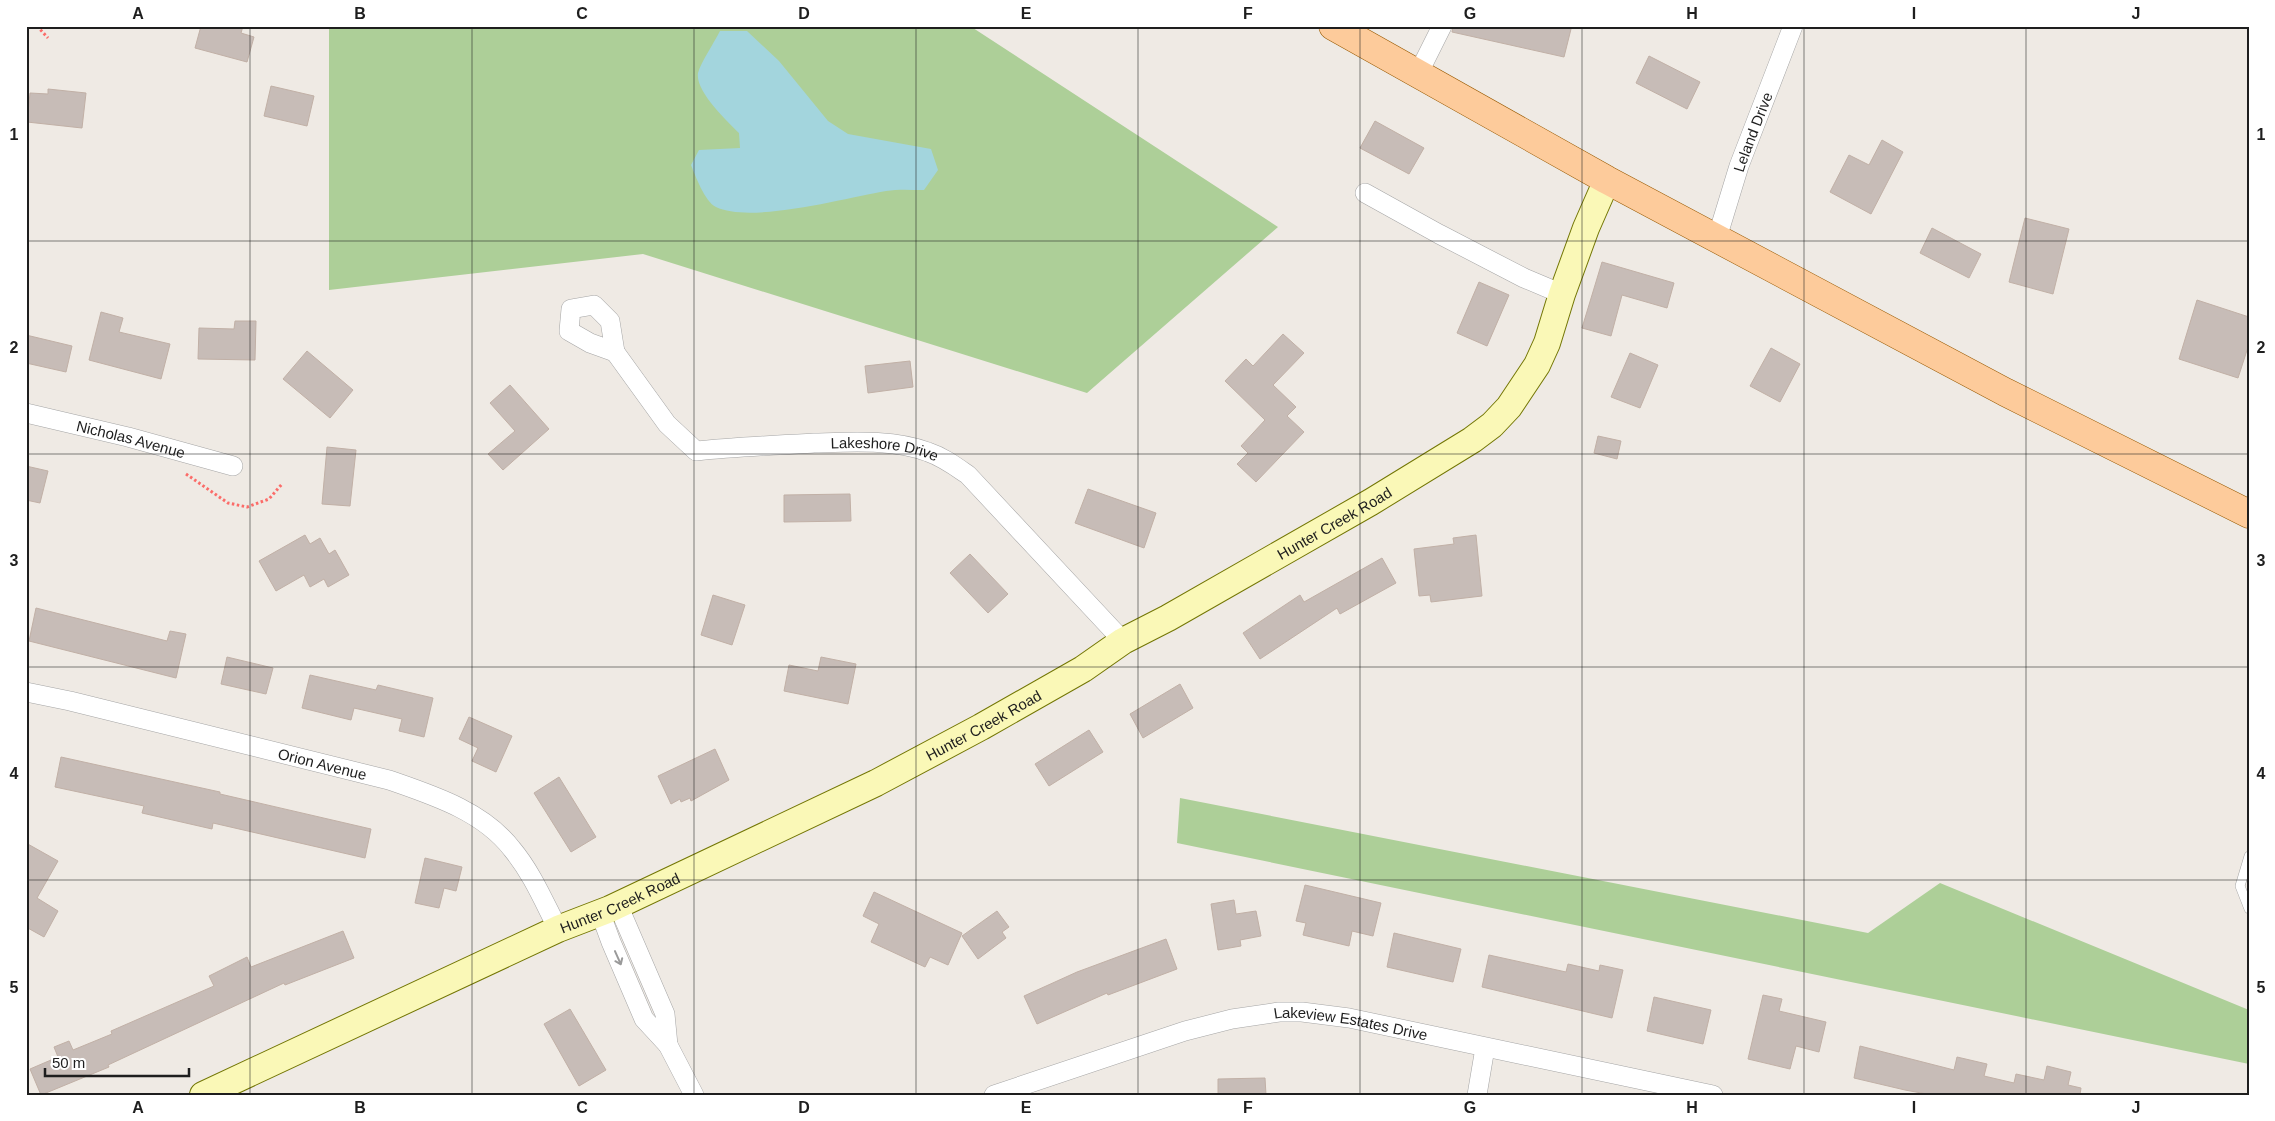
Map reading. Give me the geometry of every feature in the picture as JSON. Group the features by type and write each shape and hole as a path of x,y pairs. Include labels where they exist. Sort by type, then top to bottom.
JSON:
{"main road":[{"path":"1334,26 1607,180 2005,392 2249,514"},
{"name":"Hunter Creek Road","path":"203,1095 558,929 609,909 902,769 1083,669 1123,640 1168,618 1371,502 1472,440 1492,425 1509,407 1537,365 1547,343 1562,294 1586,228 1607,180"}],"street":[{"path":"1418,74 1442,26"},
{"name":"Leland Drive","path":"1717,238 1739,166 1793,26"},
{"path":"1365,193 1524,278 1562,294"},
{"name":"Lakeshore Drive","path":"615,352 667,424 696,451 740,446 858,442 905,446 928,452 949,462 968,475 1123,640"},
{"name":"Nicholas Avenue","path":"26,413 128,437 233,466"},
{"name":"Orion Avenue","path":"27,695 70,701 389,780 434,796 476,817 512,847 537,887 558,929"},
{"path":"609,909 665,1014 668,1044 694,1095"},
{"name":"Lakeview Estates Drive","path":"994,1095 1186,1031 1232,1018 1279,1012 1302,1012 1349,1018 1713,1095"},
{"path":"1477,1095 1485,1048"}],"lane":[{"path":"2249,856 2240,886 2249,909"}],"path":[{"path":"38,26 48,38"},
{"path":"181,470 228,503 247,507 269,499 282,484"}],"green space":[{"path":"329,26 970,26 1278,227 1087,393 643,254 329,290"},
{"path":"1180,798 1868,933 1940,883 2249,1010 2249,1064 1177,843"}],"water":[{"path":"720,31 747,31 779,61 828,121 848,134 931,149 938,170 924,190 886,191 799,208 752,213 732,211 716,207 712,204 701,188 691,165 699,150 740,148 739,133 706,97 698,80 698,73"}],"building":[{"path":"201,26 243,26 241,33 254,37 247,62 195,48"},
{"path":"1453,26 1560,26 1571,29 1564,57 1452,32"},
{"path":"1649,56 1700,82 1687,109 1636,83"},
{"path":"271,86 314,96 307,126 264,116"},
{"path":"48,89 86,93 82,128 27,122 30,93 48,94"},
{"path":"1375,121 1424,148 1409,174 1360,148"},
{"path":"1882,140 1903,152 1871,214 1830,192 1849,155 1869,165"},
{"path":"2025,218 2069,229 2053,294 2009,282"},
{"path":"1932,228 1981,254 1969,278 1920,253"},
{"path":"1602,262 1674,283 1667,308 1622,295 1611,336 1582,328"},
{"path":"1479,282 1509,295 1487,346 1457,333"},
{"path":"2197,300 2249,317 2249,344 2238,378 2179,359"},
{"path":"101,312 123,318 119,332 170,344 161,379 89,360"},
{"path":"235,321 256,321 255,360 198,359 199,328 234,329"},
{"path":"1283,334 1304,353 1273,385 1296,407 1287,416 1304,432 1256,482 1237,464 1248,453 1241,446 1265,420 1225,381 1246,359 1253,366"},
{"path":"26,335 72,346 66,372 26,363"},
{"path":"1771,348 1800,364 1780,402 1750,386"},
{"path":"307,351 353,390 330,418 283,379"},
{"path":"1630,353 1658,365 1640,408 1611,397"},
{"path":"910,361 913,387 868,393 865,366"},
{"path":"510,385 549,429 503,470 488,454 515,431 490,403"},
{"path":"1598,436 1621,441 1617,459 1594,453"},
{"path":"327,447 356,450 350,506 322,504"},
{"path":"26,466 48,471 40,503 26,500"},
{"path":"1088,489 1156,513 1144,548 1075,523"},
{"path":"850,494 851,521 784,522 784,495"},
{"path":"305,535 310,544 320,538 329,554 335,550 349,575 328,587 324,579 310,587 304,575 276,591 259,561"},
{"path":"1476,535 1482,596 1431,602 1430,595 1419,596 1414,549 1454,544 1453,538"},
{"path":"970,554 1008,594 988,613 950,573"},
{"path":"1382,558 1396,583 1340,614 1337,608 1260,659 1243,633 1300,595 1304,602"},
{"path":"713,595 745,605 732,645 701,635"},
{"path":"36,608 167,641 170,631 186,634 176,678 29,641"},
{"path":"227,657 273,668 266,694 221,684"},
{"path":"821,657 856,664 848,704 784,691 789,665 818,671"},
{"path":"310,675 376,690 378,685 433,698 424,737 399,731 402,719 354,708 351,720 302,708"},
{"path":"1180,684 1193,708 1143,738 1130,714"},
{"path":"469,717 512,736 496,772 472,761 478,748 459,739"},
{"path":"1089,730 1103,752 1049,786 1035,764"},
{"path":"715,749 729,780 691,801 690,798 681,802 680,799 671,804 658,776"},
{"path":"61,757 220,792 220,794 371,829 365,858 213,823 212,829 142,813 144,806 55,787"},
{"path":"559,777 596,837 571,852 534,793"},
{"path":"26,843 58,861 37,898 58,911 44,937 26,927"},
{"path":"425,858 462,867 456,891 444,888 439,908 415,903"},
{"path":"1305,885 1381,903 1373,936 1352,931 1349,946 1303,935 1306,923 1296,921"},
{"path":"874,892 962,933 948,965 930,957 925,967 871,942 879,924 863,916"},
{"path":"1234,900 1236,914 1256,911 1261,936 1240,940 1241,946 1218,950 1211,904"},
{"path":"997,911 1009,927 1002,932 1006,938 978,959 962,936"},
{"path":"343,931 354,958 285,985 284,983 108,1065 109,1067 41,1095 30,1069 58,1057 54,1047 69,1041 73,1050 112,1034 111,1031 214,986 209,976 247,957 251,967"},
{"path":"1394,933 1461,949 1453,982 1387,967"},
{"path":"1166,939 1177,969 1108,995 1107,993 1037,1024 1024,996 1077,972"},
{"path":"1489,955 1566,972 1568,964 1599,971 1600,965 1623,970 1612,1018 1482,987"},
{"path":"1763,995 1782,999 1779,1011 1826,1022 1819,1052 1796,1046 1790,1069 1748,1059"},
{"path":"1654,997 1711,1010 1703,1044 1647,1031"},
{"path":"570,1009 606,1070 579,1086 544,1024"},
{"path":"1860,1046 1954,1070 1957,1057 1987,1064 1984,1076 2014,1083 2016,1074 2044,1080 2047,1066 2071,1072 2068,1085 2081,1088 2080,1095 1932,1095 1905,1090 1854,1078"},
{"path":"1265,1078 1266,1095 1218,1095 1218,1079"}]}
